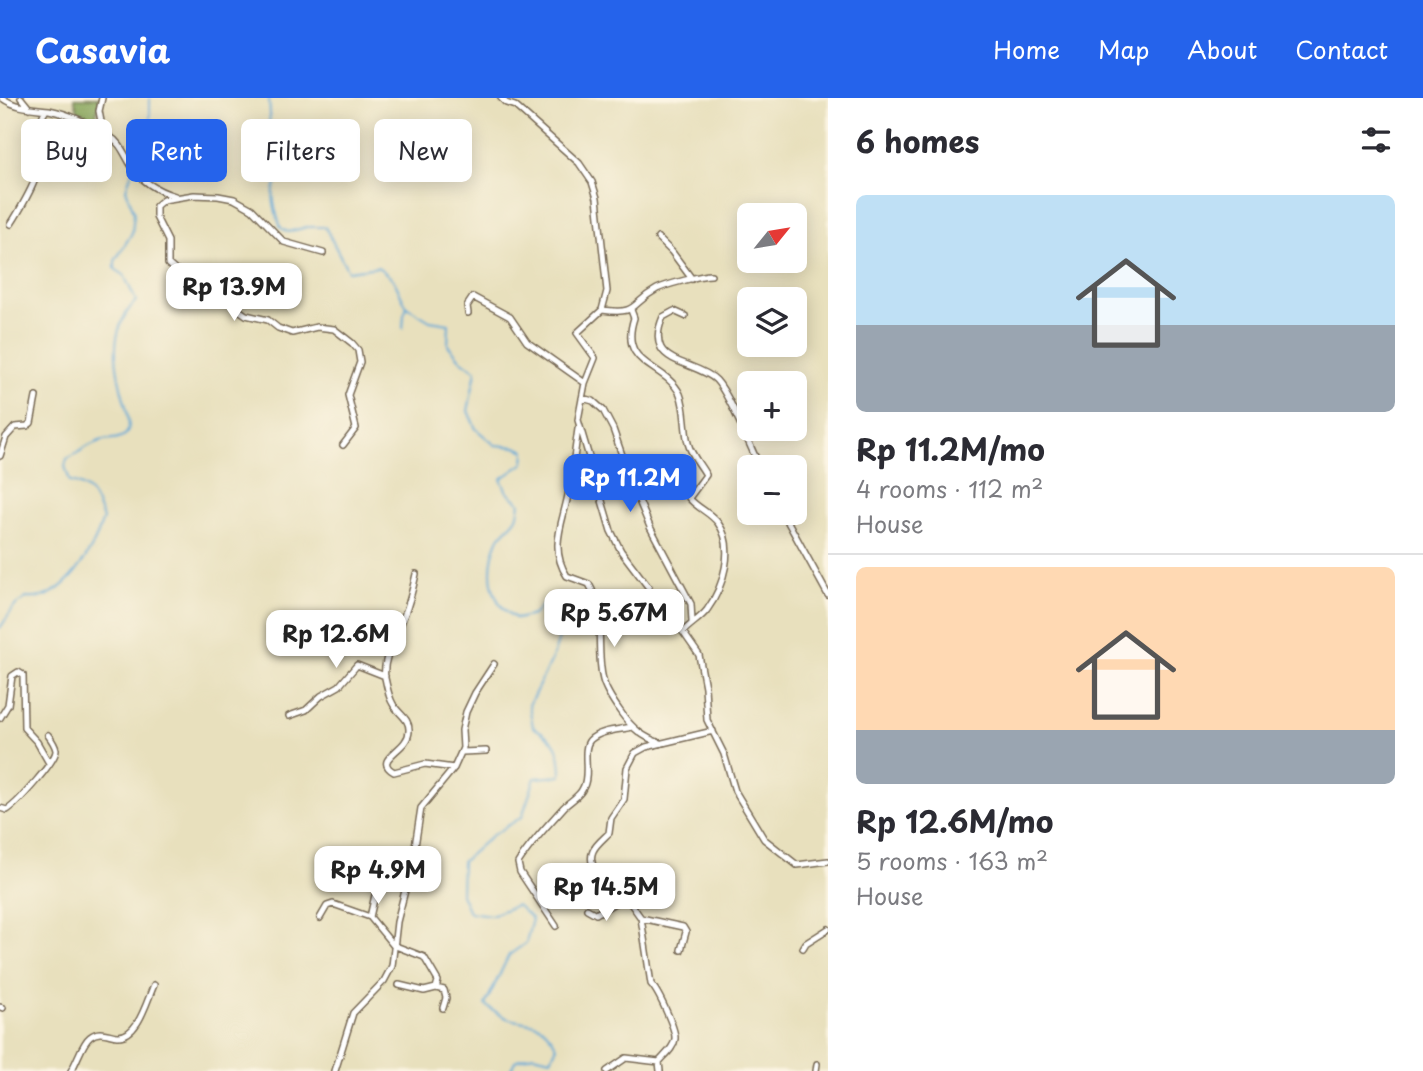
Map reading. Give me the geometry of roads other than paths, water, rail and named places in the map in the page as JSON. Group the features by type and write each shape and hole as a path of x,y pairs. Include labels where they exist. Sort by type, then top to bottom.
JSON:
{"street":[{"path":"2,98 74,119"},
{"path":"21,98 29,108"},
{"path":"101,119 102,98"},
{"path":"501,98 515,106 564,148 592,182 597,198 607,286 602,310 577,332 595,358 578,416 608,522 618,545 649,589 651,599 659,611 683,632 700,658 706,715 724,754 734,788 764,839 797,865 828,861"},
{"path":"11,224 36,176 39,123 46,110"},
{"path":"112,139 119,144 130,164 146,181 164,193 178,197"},
{"path":"323,253 284,242 253,209 234,199 208,195 178,197 161,201 156,206 155,214 167,241 167,260 170,267 224,284 236,308 246,314 268,320 278,328 292,332 317,327 334,329 358,350 360,362 348,395 356,428 342,444"},
{"path":"658,237 692,279"},
{"path":"602,310 631,310 658,288 711,275"},
{"path":"468,313 467,306 473,297 501,311 510,317 527,342 586,383"},
{"path":"631,310 634,318 631,329 632,346 648,368 667,378 678,391 688,443 693,456 707,476 690,499 716,521 726,544 725,568 720,584 706,612 683,632"},
{"path":"685,316 674,312 663,317 658,333 662,349 670,356 706,373 720,385 754,455"},
{"path":"0,456 6,437 14,428 31,423 36,397"},
{"path":"582,398 593,401 606,414 650,527 691,604 692,622"},
{"path":"579,426 569,494 558,534 557,554 561,568 567,576 589,584 592,589 598,613 603,681 614,702 632,727 645,738 663,744"},
{"path":"790,525 828,595"},
{"path":"416,574 409,602 386,663 385,676 393,704 408,721 410,730 403,745 386,759 388,768 396,772 425,764 454,768"},
{"path":"335,1071 353,1013 389,975 393,965 393,945 413,859 420,811 454,768 464,742 462,730 466,712 494,664"},
{"path":"289,716 306,710 321,696 341,684 357,665 385,676"},
{"path":"0,718 8,705 12,676 16,672 21,673 24,728 37,742 49,763"},
{"path":"556,926 520,872 518,863 527,848 558,813 583,791 588,768 586,748 589,741 606,732 632,727"},
{"path":"654,1071 658,1061 673,1047 675,1036 657,991 650,984 641,918 614,880 595,870 591,861 592,853 595,845 609,833 611,818 623,801 626,773 631,758 640,749 713,731"},
{"path":"0,808 7,810 12,807 31,788 49,763 56,751 48,735"},
{"path":"461,752 486,751"},
{"path":"367,872 374,874 378,882 370,917"},
{"path":"587,909 596,914 626,896"},
{"path":"320,918 327,906 333,904 370,917 393,945 424,957 437,978 436,988"},
{"path":"641,918 683,927 686,932 681,950"},
{"path":"803,948 806,943 828,929"},
{"path":"71,1071 90,1037 101,1032 119,1037 131,1032 154,985"},
{"path":"399,985 424,991 436,988 444,990 446,994 443,1008"},
{"path":"607,1071 626,1058 658,1061"},
{"path":"658,1061 660,1071"}],"waterway":[{"path":"150,98 150,119"},
{"path":"269,98 268,132 287,140 291,162 275,186 275,208 281,228 288,232 307,227 325,227 348,271 378,267 393,279 407,307 403,328"},
{"path":"0,628 15,606 26,598 40,597 65,583 85,559 103,519 88,490 70,482 65,466 67,459 92,444 123,436 129,425 116,359 117,340 123,320 136,301 124,275 115,269 115,261 132,233 134,212 126,189 128,182"},
{"path":"407,307 430,321 449,324 448,345 461,360 476,371 468,411 476,429 495,445 516,447 525,451 524,463 501,479 507,492 520,503 517,517 499,537 494,551 492,584 500,604 517,619 533,615 548,600 556,608 555,623 560,635 552,659 529,705 533,727 556,746 561,776 535,778 522,817 491,836 462,862 461,894 469,912 491,915 517,905 532,919 526,943 509,955 485,1005 507,1018 542,1027 557,1046 551,1059 533,1055 515,1061 510,1071"}]}
